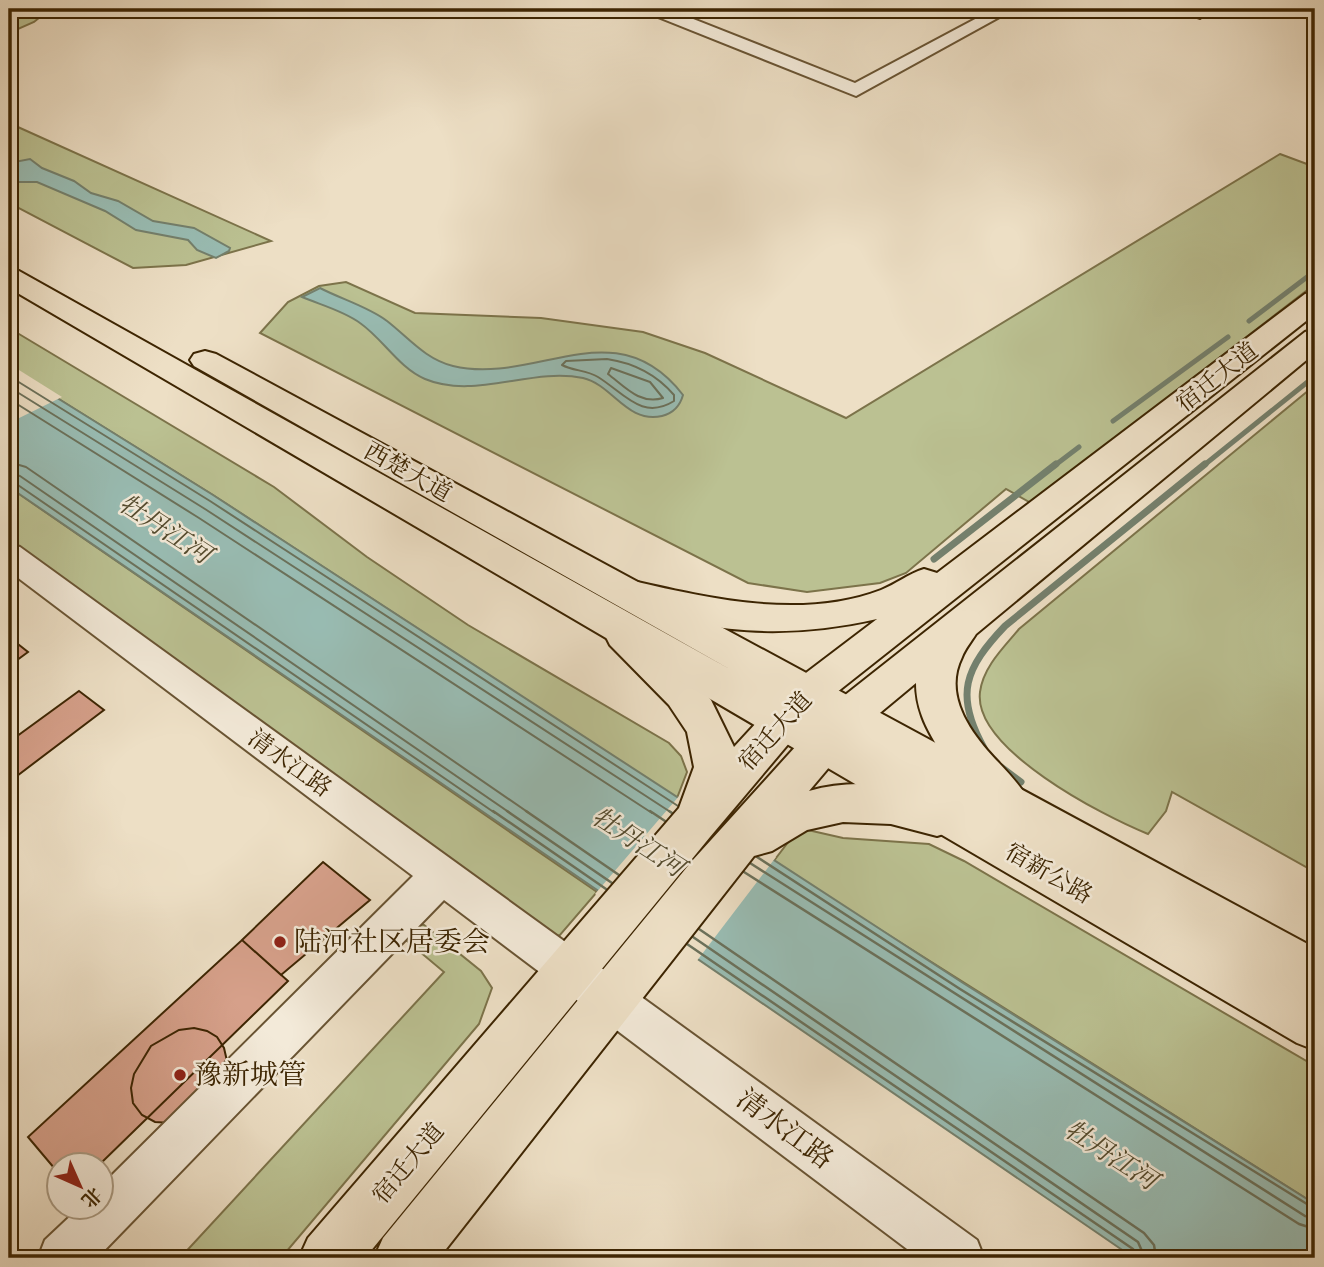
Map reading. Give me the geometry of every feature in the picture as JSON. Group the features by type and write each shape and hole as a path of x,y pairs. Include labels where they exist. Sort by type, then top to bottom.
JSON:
{"main road":[{"name":"西楚大道","path":"9,252 795,707"},
{"name":"西楚大道","path":"9,277 620,608"},
{"name":"宿迁大道","path":"403,1258 597,977 694,823 795,707 1315,300"},
{"name":"宿迁大道","path":"328,1258 597,977 708,876 837,730 965,621 1315,338"},
{"path":"620,608 724,617 830,615 889,602 1015,533"},
{"path":"620,608 701,720 709,738 715,765 712,785 694,823"},
{"path":"708,876 774,822 815,806 892,804 921,811 997,821 977,770 939,710 936,690 940,661 965,621"},
{"name":"宿新公路","path":"795,707 997,821 1315,1025"},
{"name":"宿新公路","path":"997,821 1315,974"}],"street":[{"path":"76,9 81,12 92,9"},
{"path":"654,9 858,83 1006,9"},
{"path":"688,9 858,83"},
{"path":"858,83 986,9"},
{"name":"清水江路","path":"9,555 442,874 597,977 959,1258"},
{"path":"63,1258 442,874"}],"green space":[{"path":"9,9 50,9 34,22 9,33"},
{"path":"9,123 271,241 186,265 133,268 9,203"},
{"path":"1280,154 1315,167 1315,284 1031,503 1006,489 906,573 880,583 807,592 748,583 260,333 288,302 319,286 346,282 415,313 541,318 643,332 705,353 846,418"},
{"path":"9,328 274,487 367,557 468,625 669,743 681,756 687,772 677,798 213,495 9,368"},
{"path":"1315,385 1315,872 1172,792 1166,811 1148,834 1102,812 1044,778 1018,757 997,736 983,714 980,692 985,674 1019,629"},
{"path":"9,487 597,892 560,935 548,940 9,546"},
{"path":"799,828 843,838 929,844 964,861 1315,1066 1315,1204 773,862"},
{"path":"414,923 424,925 481,971 492,988 479,1024 281,1258 180,1258 444,972 401,936"}],"water":[{"path":"30,159 42,168 74,181 91,193 118,201 153,221 194,228 230,248 229,251 216,258 197,250 188,240 136,230 105,211 37,182 9,182 9,163"},
{"path":"320,288 380,316 426,353 453,366 484,369 514,367 602,352 630,356 657,369 683,395 673,411 666,415 650,417 630,409 594,382 583,378 544,376 484,385 444,385 425,379 407,368 354,319 302,297"},
{"name":"牡丹江河","path":"9,368 213,495 963,983 1315,1204 1315,1258 1134,1258 9,487"}],"pier":[{"path":"11,365 62,397 9,423"},
{"path":"680,795 776,857 696,962 595,894"}],"building":[{"path":"1168,9 1218,9 1200,19"},
{"path":"9,637 28,652 9,666"},
{"path":"79,691 104,710 9,782 9,742"},
{"path":"323,862 370,900 281,975 242,940"},
{"path":"242,940 288,981 112,1152 46,1152 46,1158 28,1137"},
{"path":"194,1028 217,1037 224,1048 227,1061 171,1123 155,1122 142,1115 133,1103 131,1088 134,1074 151,1046 179,1030"}],"waterway":[{"path":"1249,321 1315,271"},
{"path":"1113,421 1228,337"},
{"path":"1203,466 1315,376"},
{"path":"1054,466 1079,447"},
{"path":"934,559 1056,464"},
{"path":"984,748 969,712 967,697 973,669 991,641 1005,626 1205,464"},
{"path":"1001,767 1021,782"}],"place":[{"name":"陆河社区居委会","path":"280,942"},
{"name":"豫新城管","path":"180,1075"}]}
